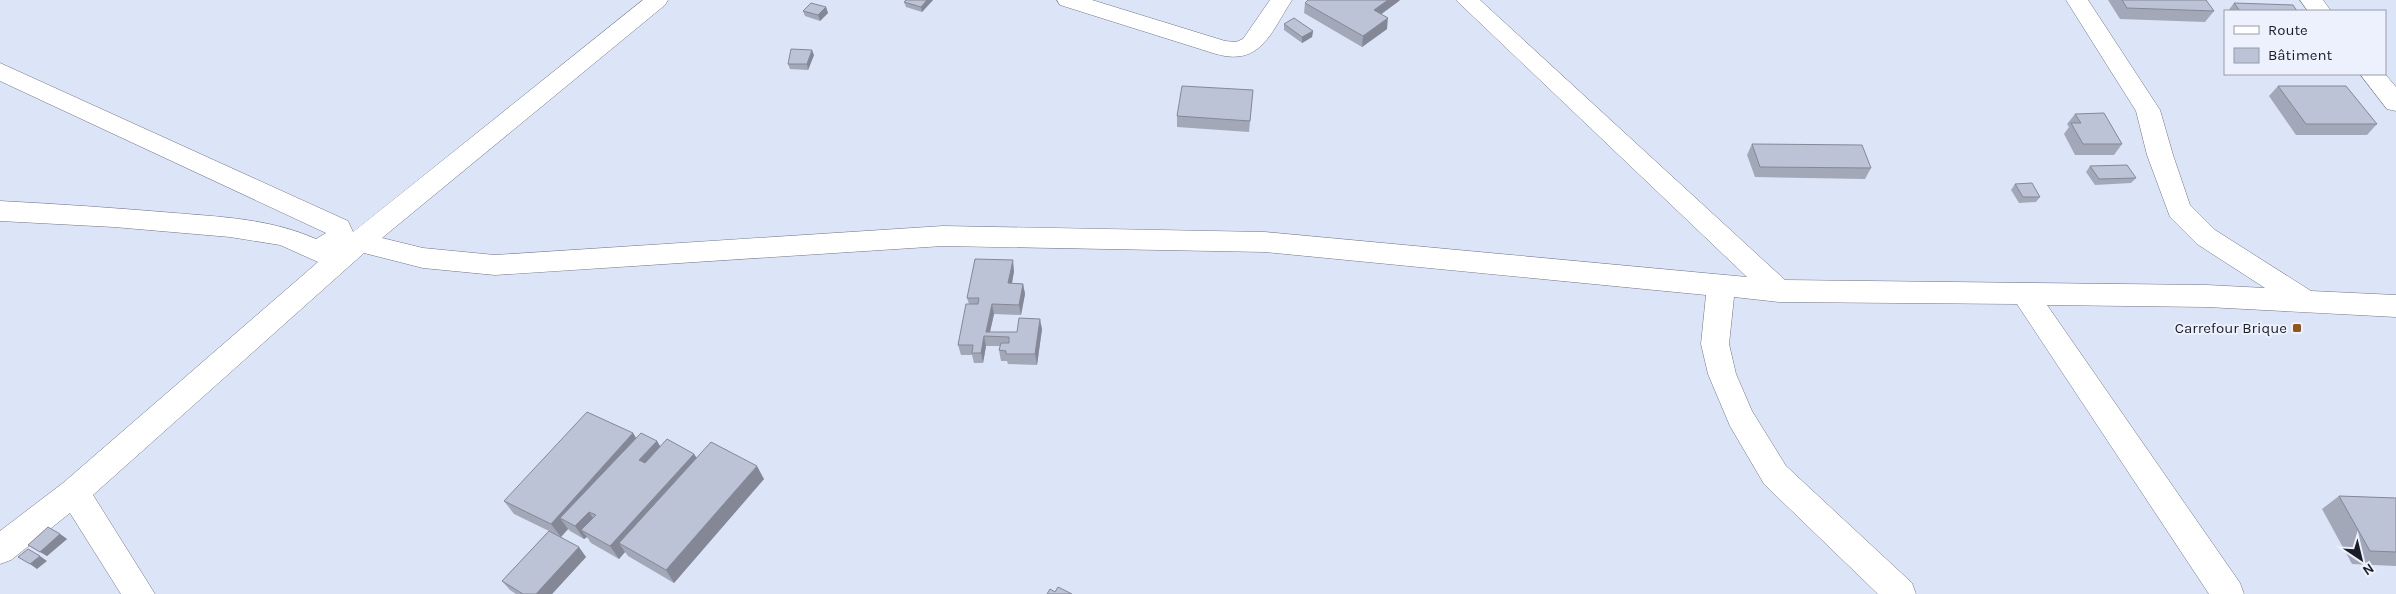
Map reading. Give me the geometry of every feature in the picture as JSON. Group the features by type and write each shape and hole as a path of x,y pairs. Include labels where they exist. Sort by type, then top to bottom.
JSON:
{"street":[{"path":"0,550 74,492 338,251 657,0"},
{"path":"1068,0 1224,49 1239,50 1251,44 1281,0"},
{"path":"1467,0 1780,291"},
{"path":"2077,0 2148,110 2160,156 2179,210 2206,237 2305,301"},
{"path":"2310,0 2319,10"},
{"path":"0,71 339,228 341,234 338,239 338,251"},
{"path":"2373,75 2396,103"},
{"path":"0,210 230,227 284,236 338,251 495,265 943,236 1265,242 1780,291 2207,296 2396,306"},
{"path":"1720,285 1715,344 1722,374 1740,417 1775,475 1900,594"},
{"path":"2025,295 2228,594"},
{"path":"74,492 139,594"}],"building":[{"path":"906,0 927,0 921,7 904,2"},
{"path":"1308,0 1388,0 1374,10 1388,18 1363,36 1305,3"},
{"path":"2122,0 2206,0 2214,11 2127,8"},
{"path":"811,3 826,7 818,15 803,11"},
{"path":"2234,3 2293,5 2296,10 2239,10"},
{"path":"1294,18 1313,31 1302,37 1284,24"},
{"path":"791,49 812,50 807,64 788,64"},
{"path":"1182,86 1253,90 1250,121 1177,116"},
{"path":"2278,86 2346,86 2377,124 2306,124"},
{"path":"2104,113 2122,144 2083,144 2071,123 2081,123 2075,114"},
{"path":"1752,144 1862,145 1871,168 1760,167"},
{"path":"2127,165 2136,178 2099,179 2090,166"},
{"path":"2032,183 2040,197 2023,197 2015,184"},
{"path":"975,259 1013,260 1008,283 1023,284 1019,305 992,304 986,332 1017,332 1019,318 1040,319 1035,354 1006,354 1006,351 999,350 1001,343 1009,343 1009,337 984,336 981,353 972,353 973,345 958,345 966,304 978,304 979,298 967,298"},
{"path":"587,412 633,433 551,524 504,501"},
{"path":"641,433 657,441 639,460 645,463 667,439 694,454 610,546 581,530 596,515 589,512 575,526 560,518"},
{"path":"711,442 757,466 666,570 619,543"},
{"path":"2339,496 2396,498 2396,552 2370,551"},
{"path":"48,527 60,534 40,552 28,545"},
{"path":"549,531 579,547 536,594 523,594 502,581"},
{"path":"28,549 40,556 30,564 18,557"},
{"path":"1058,587 1072,594 1047,594 1050,589 1055,592"}],"place":[{"name":"Carrefour Brique","path":"2297,328"}]}
